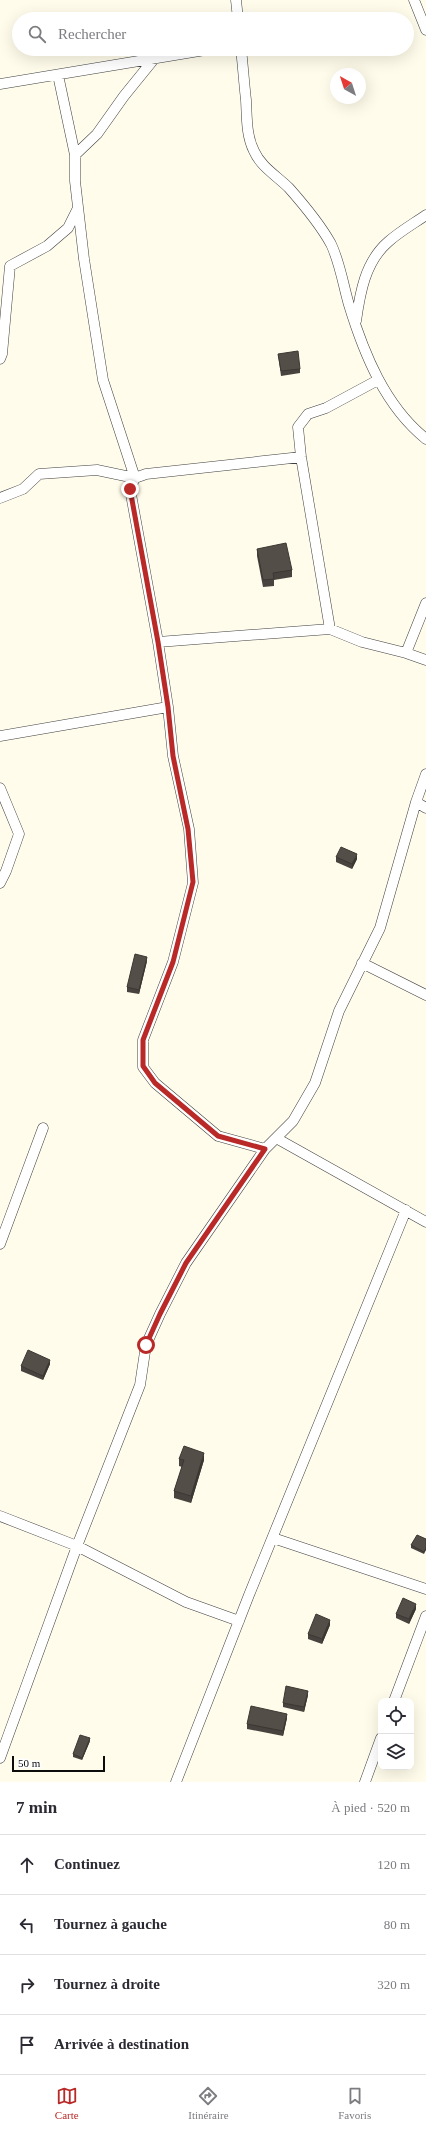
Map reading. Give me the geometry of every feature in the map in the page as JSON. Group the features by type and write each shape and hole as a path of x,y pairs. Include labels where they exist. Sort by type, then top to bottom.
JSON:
{"street":[{"path":"236,0 237,12"},
{"path":"414,0 426,30"},
{"path":"0,84 171,56"},
{"path":"242,56 246,119 254,151 268,170 288,188 305,207 331,244 338,260 367,358 378,380 416,431 426,439"},
{"path":"75,155 97,134 124,96 154,59"},
{"path":"58,75 75,155 74,181 103,380 135,478 130,489 158,642 168,707 173,756 188,829 193,882 173,962 143,1040 143,1066 155,1083 218,1136 265,1149"},
{"path":"0,358 5,326 10,266 47,246 68,228 78,208"},
{"path":"356,323 363,286 368,269 376,255 387,242 426,215"},
{"path":"330,629 301,458 298,427 308,414 326,408 378,380"},
{"path":"0,498 22,490 39,474 97,470 135,478 146,474 301,458"},
{"path":"406,653 426,603"},
{"path":"158,642 330,629 362,642 406,653 426,660"},
{"path":"0,736 168,707"},
{"path":"0,1758 77,1546 140,1386 146,1345 186,1263 265,1149 293,1121 315,1083 339,1011 380,928 416,802 426,774"},
{"path":"0,788 19,834 0,883"},
{"path":"416,802 426,808"},
{"path":"362,963 426,995"},
{"path":"0,1244 43,1128"},
{"path":"276,1138 426,1222"},
{"path":"176,1782 239,1620 406,1210"},
{"path":"0,1516 77,1546 186,1602 239,1620"},
{"path":"273,1538 426,1590"},
{"path":"395,1698 426,1616"},
{"path":"365,1782 378,1746"}],"building":[{"path":"298,351 300,369 281,371 278,354"},
{"path":"286,543 292,570 273,573 274,579 263,580 257,549"},
{"path":"341,847 357,854 352,864 336,857"},
{"path":"135,954 147,957 139,990 127,987"},
{"path":"28,1350 50,1360 43,1376 21,1366"},
{"path":"184,1446 204,1453 191,1496 174,1491 184,1460 179,1459"},
{"path":"417,1535 426,1539 426,1548 424,1552 411,1545"},
{"path":"403,1598 416,1604 409,1619 396,1614"},
{"path":"316,1614 330,1620 322,1639 308,1634"},
{"path":"286,1686 308,1691 304,1707 283,1703"},
{"path":"251,1706 287,1714 283,1731 247,1724"},
{"path":"80,1735 90,1738 82,1758 73,1754"}],"route":[{"path":"130,489 158,642 168,707 173,756 188,829 193,882 173,962 143,1040 143,1066 155,1083 218,1136 265,1149 186,1263 146,1345"}]}
